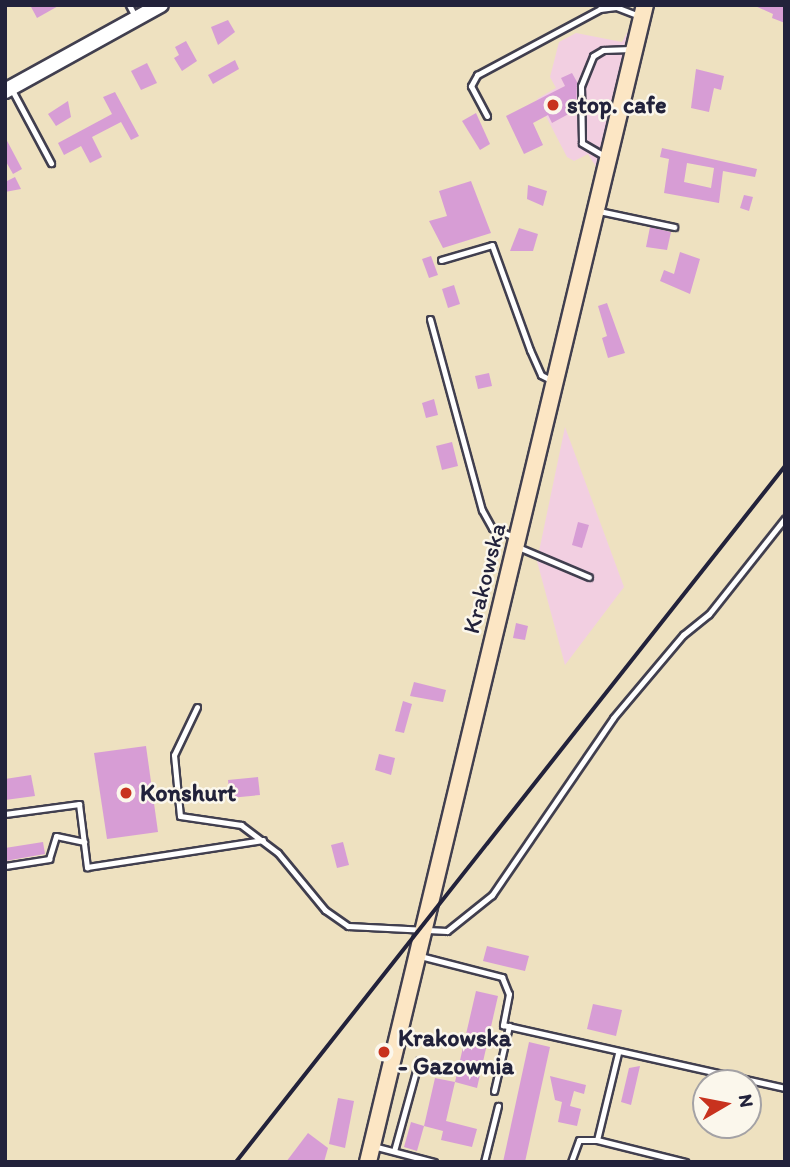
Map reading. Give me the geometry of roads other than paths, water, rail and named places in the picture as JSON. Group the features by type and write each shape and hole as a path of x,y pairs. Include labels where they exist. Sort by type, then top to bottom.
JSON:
{"main road":[{"name":"Krakowska","path":"368,1162 643,11"}],"street":[{"path":"8,89 162,5"}],"lane":[{"path":"129,5 137,19"},
{"path":"487,116 471,86 477,75 600,9 643,11"},
{"path":"608,158 582,143 580,86 593,56 603,50 634,49"},
{"path":"8,89 51,163"},
{"path":"595,210 674,227"},
{"path":"441,260 492,245 541,375 554,381"},
{"path":"430,319 482,510 492,528 589,577"},
{"path":"197,707 174,755 180,816 224,820 263,840 292,867 334,919 348,926 436,933 458,926 492,895 613,719 683,635 709,614 785,518"},
{"path":"6,814 79,804 88,867 263,840"},
{"path":"5,866 49,859 56,836 84,842"},
{"path":"416,955 502,977 509,993 503,1025 618,1053 785,1088"},
{"path":"494,1091 509,1026"},
{"path":"597,1140 618,1053"},
{"path":"394,1151 419,1060"},
{"path":"484,1162 498,1105"},
{"path":"571,1162 579,1140 597,1140 685,1162"},
{"path":"372,1145 434,1162"}],"railway":[{"path":"236,1162 785,466"}],"place":[{"name":"stop. cafe","path":"553,105"},
{"name":"Konshurt","path":"126,793"},
{"name":"Krakowska - Gazownia","path":"384,1052"}]}
